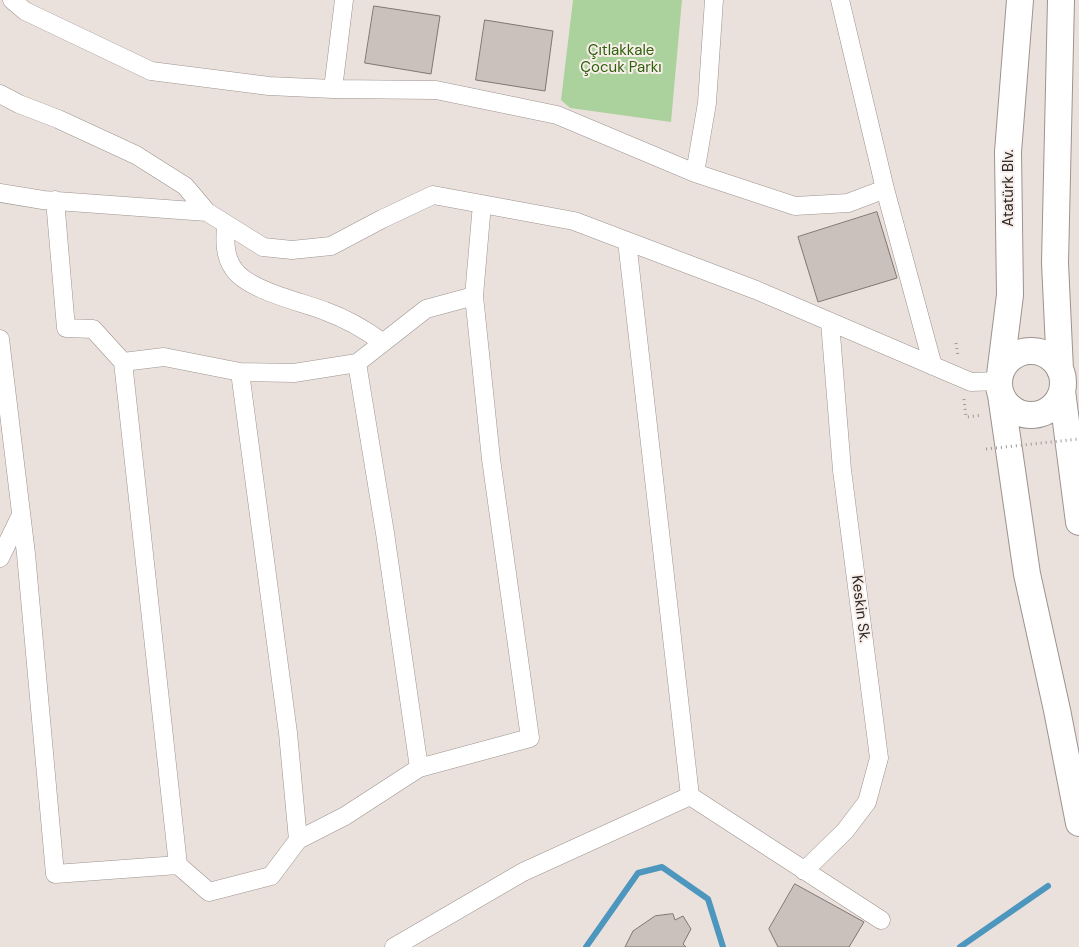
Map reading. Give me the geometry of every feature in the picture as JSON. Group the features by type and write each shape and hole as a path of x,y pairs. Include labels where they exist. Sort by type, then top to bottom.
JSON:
{"main road":[{"name":"Atatürk Blv.","path":"1020,0 1008,152 1010,295 1000,384 1027,574 1057,710 1079,823"},
{"path":"1061,0 1055,263 1061,380 1079,522"},
{"path":"1034,351 1044,354 1053,360 1061,380 1058,400 1052,408 1033,416 1014,411 1006,404 1000,384 1004,365 1012,357 1022,352 1034,351"}],"street":[{"path":"12,0 25,11 151,71 269,86 333,90 436,90 557,114 695,173 795,206 848,203 885,189"},
{"path":"333,90 344,0"},
{"path":"695,173 707,103 714,0"},
{"path":"840,0 885,189 933,366"},
{"path":"0,94 136,155 185,186 207,212 263,247 292,250 331,246 433,195 574,221 756,290 971,382 1000,384"},
{"path":"0,193 55,200 207,212"},
{"path":"55,200 66,328 93,329 123,362 178,865 209,892 271,876 298,840 345,816 419,768 530,738 491,459 474,296 482,204"},
{"path":"226,224 225,247 233,268 244,280 285,298 325,310 359,325 382,342"},
{"path":"627,242 690,796"},
{"path":"123,362 164,357 240,372 294,373 357,363 426,309 474,296"},
{"name":"Keskin Sk.","path":"804,871 845,831 867,802 879,758 842,470 830,322"},
{"path":"0,339 21,515 55,874 178,865"},
{"path":"357,363 385,533 419,768"},
{"path":"240,372 288,733 298,840"},
{"path":"0,558 21,515"},
{"path":"690,796 881,920"},
{"path":"394,947 523,872 690,796"}],"path":[{"path":"986,449 1079,438"}],"green space":[{"name":"Çıtlakkale Çocuk Parkı","path":"573,0 682,0 671,122 570,108 561,100"}],"building":[{"path":"374,6 440,16 431,74 365,63"},
{"path":"485,20 553,31 545,91 476,80"},
{"path":"877,212 897,278 818,302 798,237"},
{"path":"795,884 864,922 849,947 778,947 769,929"},
{"path":"673,914 675,920 683,916 691,929 683,944 686,947 625,947 633,931 655,916"}],"waterway":[{"path":"586,947 638,873 662,867 708,899 723,947"},
{"path":"960,947 1048,886"}]}
